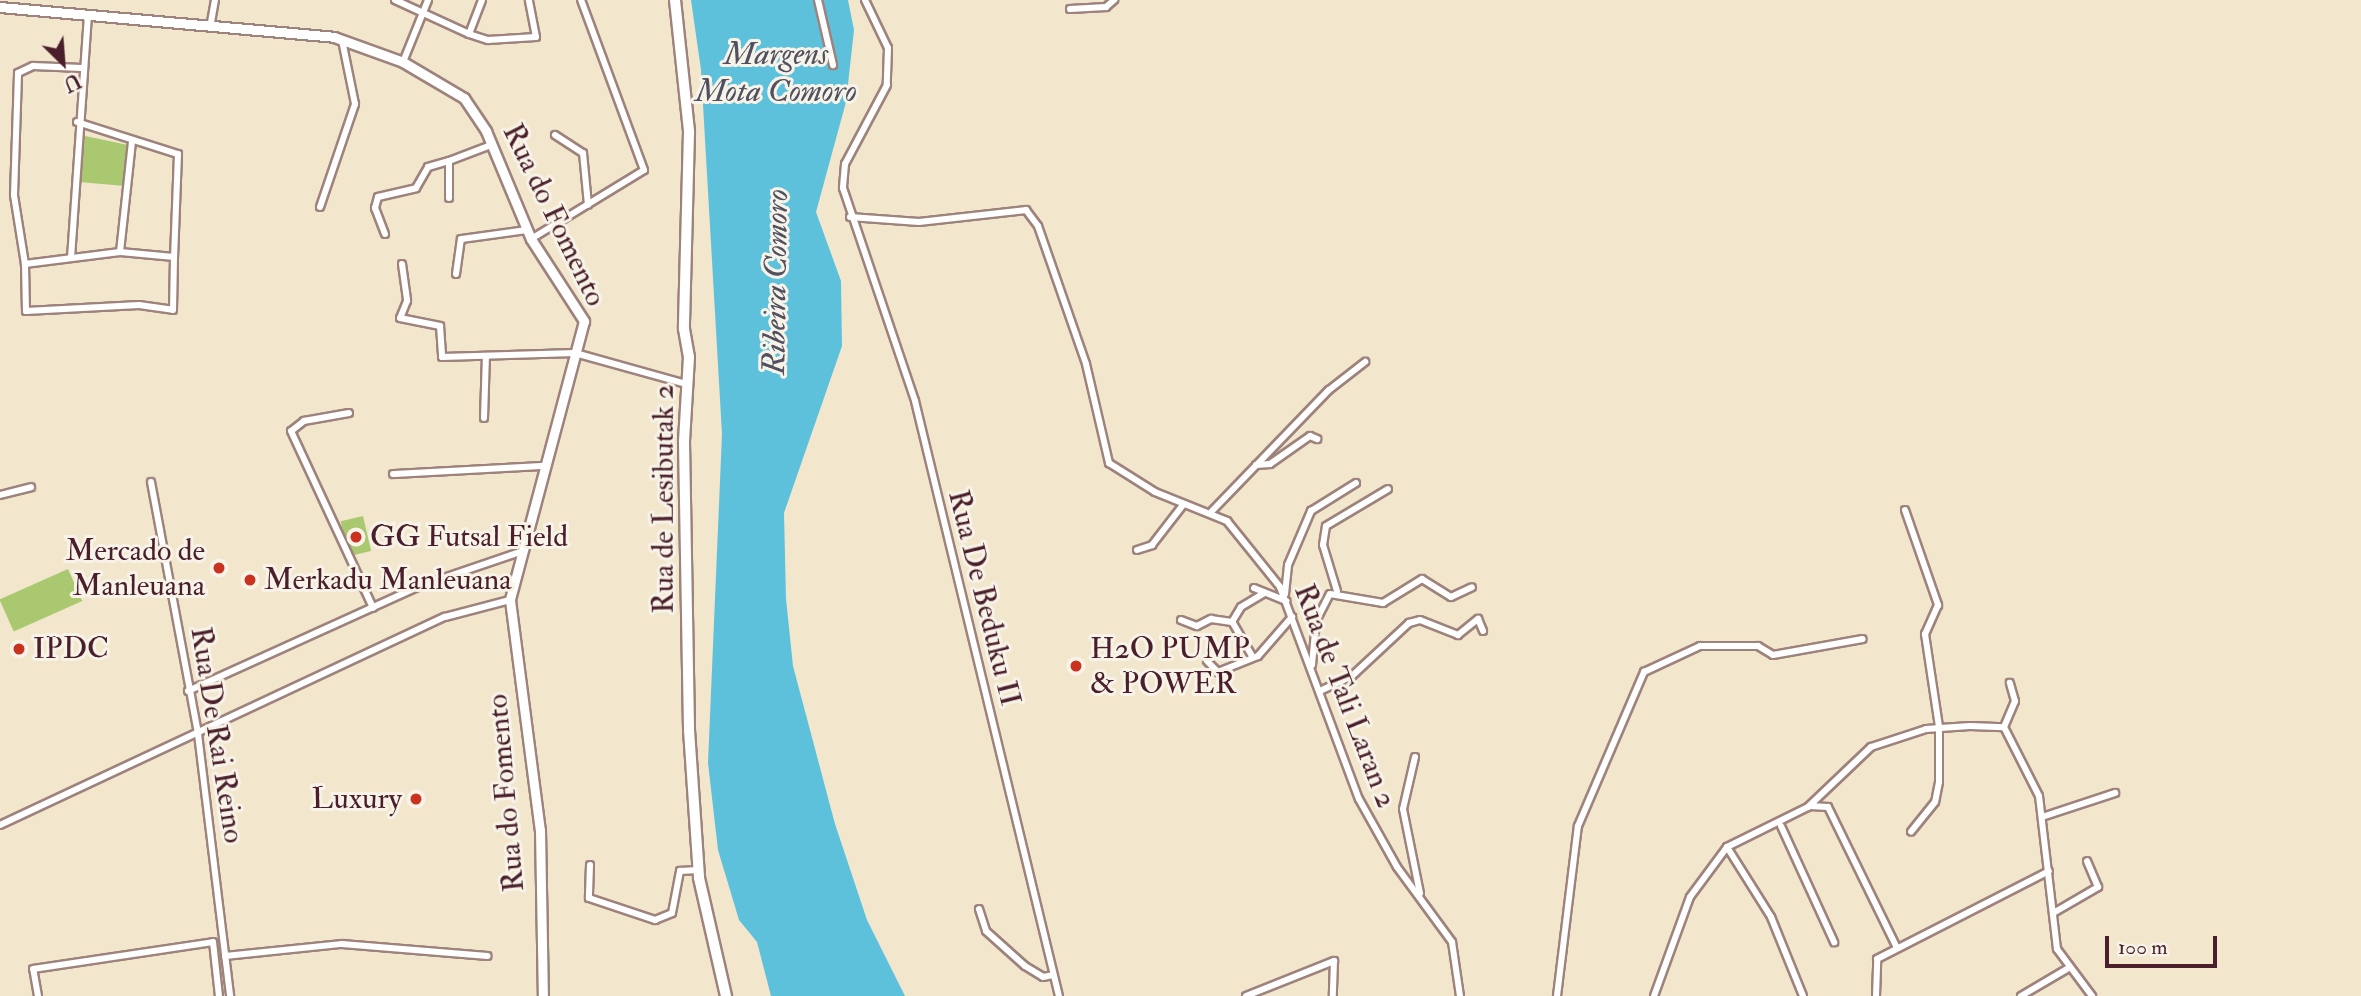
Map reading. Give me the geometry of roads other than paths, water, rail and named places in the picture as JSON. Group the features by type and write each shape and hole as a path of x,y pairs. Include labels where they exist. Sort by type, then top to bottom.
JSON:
{"main road":[{"name":"Rua de Lesibutak 2","path":"676,0 689,132 686,384 689,730 698,870 726,996"}],"street":[{"path":"209,30 215,0"},
{"path":"395,0 469,34 498,41 536,37 529,0"},
{"path":"403,62 428,0"},
{"path":"469,34 482,0"},
{"path":"456,274 461,239 529,235 588,205 644,170 581,0"},
{"path":"818,0 833,65"},
{"name":"Rua De Beduku II","path":"865,0 888,48 888,72 845,164 850,216 915,401 1059,996"},
{"path":"1070,9 1106,7 1114,0"},
{"name":"Rua do Fomento","path":"0,7 209,30 342,40 403,62 464,98 492,145 529,235 584,321 520,552 510,600 540,830 543,996"},
{"path":"71,258 77,122 88,15"},
{"path":"320,207 355,104 342,40"},
{"path":"77,122 178,154 173,310 139,305 26,311 25,264 14,195 18,73 33,66 82,68"},
{"path":"555,135 583,153 588,205"},
{"path":"120,252 132,141"},
{"path":"385,234 375,208 378,197 416,188 428,167 492,145"},
{"path":"449,161 449,198"},
{"path":"850,216 919,222 1026,210 1038,226 1086,363 1109,463 1183,505 1212,511 1365,362"},
{"path":"25,264 120,252 174,257"},
{"path":"402,264 407,301 400,318 437,324 442,357 575,353 686,384"},
{"path":"484,418 486,356"},
{"path":"349,413 304,421 291,431 373,608"},
{"path":"1256,466 1270,464 1310,436 1317,439"},
{"path":"393,474 543,466"},
{"name":"Rua De Rai Reino","path":"151,482 198,734 230,996"},
{"path":"1254,588 1263,594 1285,599 1288,565 1311,511 1356,483"},
{"path":"0,495 31,487"},
{"path":"1337,591 1323,545 1326,526 1388,489"},
{"path":"1137,550 1152,545 1183,505"},
{"path":"1905,510 1938,605 1924,634 1939,727 1935,802 1911,832"},
{"name":"Rua de Tali Laran 2","path":"1212,511 1255,551 1285,599 1322,690 1359,799 1452,942 1461,996"},
{"path":"188,691 373,608 520,552"},
{"path":"1337,591 1383,603 1422,579 1451,597 1472,587"},
{"path":"1311,667 1316,621 1337,591"},
{"path":"1232,622 1241,607 1263,594"},
{"path":"0,825 445,617 510,600"},
{"path":"1207,661 1218,672 1252,656 1274,644 1292,617"},
{"path":"1181,621 1197,626 1211,619 1232,622"},
{"path":"1322,690 1352,676 1409,623 1420,620 1458,635 1478,619 1483,631"},
{"path":"1232,622 1252,656"},
{"path":"1557,996 1578,826 1644,672 1700,646 1758,646 1773,655 1863,639"},
{"path":"2010,683 2015,701 2004,727 2045,816 2057,949 2067,969 2092,996"},
{"path":"1654,996 1690,897 1727,847 1754,830 1781,826 1808,807 1871,747 1939,727 2004,727"},
{"path":"1415,757 1403,809 1421,898"},
{"path":"2045,816 2115,793"},
{"path":"1808,807 1828,807 1896,948"},
{"path":"1781,826 1834,942"},
{"path":"1727,847 1771,917 1803,996"},
{"path":"2055,912 2098,887 2087,861"},
{"path":"590,865 589,898 655,920 672,913 680,871 698,870"},
{"path":"1876,996 1872,964 1896,948 2049,871"},
{"path":"979,909 986,931 1025,966 1042,977 1053,975"},
{"path":"38,996 33,969 213,942 219,996"},
{"path":"225,957 342,944 488,956"},
{"path":"1246,996 1334,961 1333,996"},
{"path":"2021,996 2067,969"}],"water":[{"name":"Margens Mota Comoro","path":"691,0 848,0 854,30 846,102 816,212 841,281 842,346 784,513 786,599 793,666 835,824 867,920 905,996 771,996 757,942 739,920 718,850 708,763 722,434 701,70"}],"place":[{"name":"GG Futsal Field","path":"356,537"},
{"name":"Mercado de Manleuana","path":"219,568"},
{"name":"Merkadu Manleuana","path":"250,580"},
{"name":"IPDC","path":"19,649"},
{"name":"H2O PUMP & POWER","path":"1076,666"},
{"name":"Luxury","path":"416,799"}],"water label":[{"name":"Ribeira Comoro","path":"776,282"}]}
